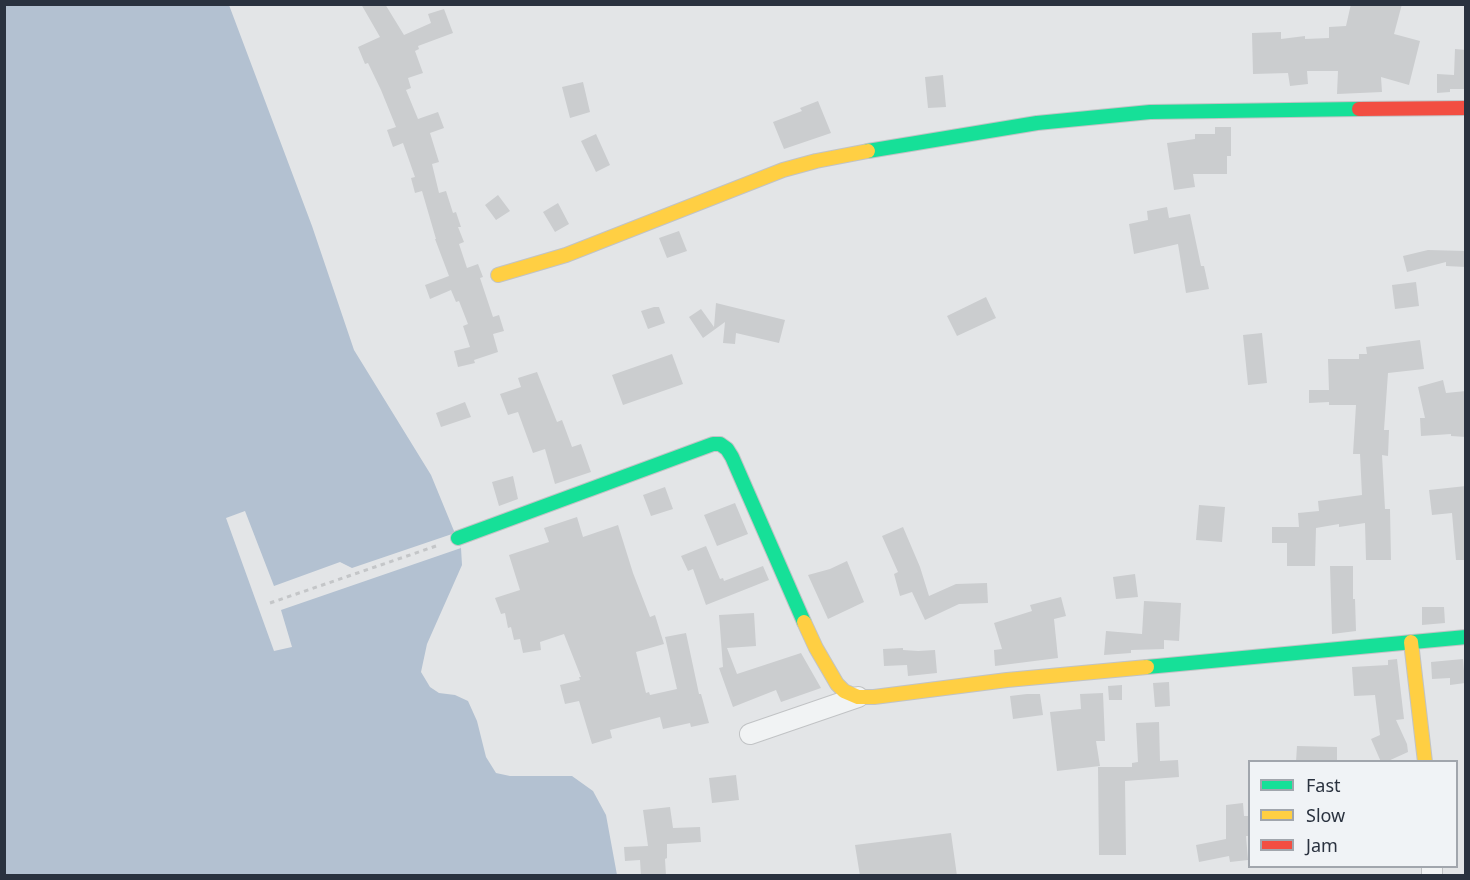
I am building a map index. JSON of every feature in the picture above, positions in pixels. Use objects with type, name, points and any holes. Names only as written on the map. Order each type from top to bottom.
[{"type":"street","points":[[498,275],[566,255],[783,170],[816,161],[932,140],[1037,123],[1149,112],[1466,108]]},
{"type":"street","points":[[458,538],[713,444],[720,444],[732,457],[816,648],[837,684],[844,692],[858,697]]},
{"type":"street","points":[[750,734],[858,697],[885,696],[1019,679],[1466,638]]},
{"type":"street","points":[[1411,642],[1425,760]]},
{"type":"path","points":[[270,603],[458,538]]},
{"type":"water","points":[[5,5],[229,5],[312,226],[354,350],[431,475],[461,548],[462,565],[427,644],[421,672],[430,687],[439,693],[455,695],[468,701],[477,721],[486,757],[496,773],[510,776],[572,776],[593,791],[606,815],[617,875],[5,876]]},
{"type":"pier","points":[[245,511],[274,586],[340,562],[352,568],[455,533],[461,548],[281,610],[292,647],[274,651],[226,518]]},
{"type":"building","points":[[361,4],[385,4],[404,35],[431,23],[428,14],[444,9],[453,33],[418,46],[419,49],[415,51],[423,73],[408,78],[411,88],[406,90],[418,119],[438,112],[444,128],[430,133],[439,162],[432,164],[439,193],[446,191],[453,213],[456,212],[461,227],[458,227],[464,242],[459,244],[467,268],[478,264],[483,277],[480,278],[493,317],[499,315],[504,331],[493,334],[498,352],[474,360],[475,363],[458,367],[454,351],[470,347],[463,326],[468,324],[459,301],[456,302],[451,290],[430,299],[425,285],[449,276],[435,239],[422,191],[415,193],[411,178],[415,177],[403,143],[393,147],[387,130],[396,127],[381,90],[368,63],[365,64],[358,47],[380,37]]},
{"type":"building","points":[[1351,4],[1402,4],[1394,34],[1420,41],[1409,85],[1381,77],[1382,92],[1337,94],[1338,71],[1307,71],[1308,84],[1290,86],[1288,73],[1253,74],[1252,33],[1281,32],[1281,39],[1305,36],[1305,39],[1329,38],[1329,27],[1346,26]]},
{"type":"building","points":[[1455,49],[1466,50],[1466,89],[1450,89],[1450,92],[1437,93],[1437,74],[1454,75]]},
{"type":"building","points":[[943,75],[946,107],[928,108],[925,77]]},
{"type":"building","points":[[583,82],[590,112],[570,118],[562,87]]},
{"type":"building","points":[[818,101],[831,133],[784,149],[773,122],[802,111],[800,108]]},
{"type":"building","points":[[1215,127],[1231,127],[1231,156],[1227,156],[1227,174],[1193,174],[1195,187],[1174,190],[1167,143],[1195,139],[1195,134],[1215,134]]},
{"type":"building","points":[[596,134],[610,165],[596,172],[581,141]]},
{"type":"building","points":[[498,195],[510,211],[496,220],[485,205]]},
{"type":"building","points":[[558,203],[569,224],[555,232],[543,212]]},
{"type":"building","points":[[1167,207],[1169,218],[1190,214],[1201,266],[1204,266],[1209,289],[1186,293],[1178,244],[1134,254],[1129,224],[1148,220],[1147,211]]},
{"type":"building","points":[[679,231],[687,251],[667,258],[659,238]]},
{"type":"building","points":[[1428,250],[1466,251],[1466,267],[1446,266],[1446,262],[1407,272],[1403,256]]},
{"type":"building","points":[[1416,282],[1419,306],[1395,309],[1392,285]]},
{"type":"building","points":[[986,297],[996,318],[957,336],[947,316]]},
{"type":"building","points":[[716,303],[785,320],[779,343],[736,333],[735,344],[723,343],[725,322],[703,338],[689,317],[701,309],[714,327]]},
{"type":"building","points":[[659,307],[665,323],[648,329],[641,311]]},
{"type":"building","points":[[1262,333],[1267,383],[1248,385],[1243,335]]},
{"type":"building","points":[[1420,340],[1424,369],[1388,373],[1384,430],[1389,430],[1388,456],[1382,455],[1385,509],[1390,509],[1391,560],[1366,560],[1365,523],[1339,527],[1339,524],[1316,528],[1315,566],[1287,566],[1287,543],[1272,543],[1272,527],[1299,527],[1298,513],[1319,511],[1318,501],[1362,495],[1360,454],[1353,454],[1356,405],[1329,405],[1329,402],[1309,403],[1309,390],[1329,390],[1328,359],[1359,359],[1359,354],[1367,354],[1366,347]]},
{"type":"building","points":[[672,354],[683,384],[623,405],[612,375]]},
{"type":"building","points":[[537,372],[557,422],[562,420],[572,447],[581,444],[591,472],[555,484],[545,449],[533,453],[518,412],[508,415],[500,394],[521,387],[518,378]]},
{"type":"building","points":[[1443,380],[1446,393],[1466,391],[1466,437],[1451,436],[1451,434],[1421,436],[1420,418],[1425,418],[1418,387]]},
{"type":"building","points":[[465,402],[471,417],[441,427],[436,413]]},
{"type":"building","points":[[513,476],[518,499],[499,506],[492,482]]},
{"type":"building","points":[[1466,486],[1466,560],[1456,560],[1452,513],[1432,515],[1429,490]]},
{"type":"building","points":[[665,487],[673,509],[651,516],[643,495]]},
{"type":"building","points":[[735,503],[748,534],[717,546],[704,515]]},
{"type":"building","points":[[1199,505],[1225,507],[1222,542],[1196,540]]},
{"type":"building","points":[[577,517],[583,537],[618,525],[650,617],[655,615],[664,644],[636,652],[646,693],[649,692],[650,695],[677,689],[665,637],[686,633],[699,694],[701,694],[709,723],[691,727],[690,723],[663,729],[660,717],[610,730],[612,738],[592,744],[579,701],[565,704],[560,685],[580,680],[579,677],[581,677],[564,634],[540,642],[541,650],[523,653],[520,639],[514,640],[511,627],[508,628],[505,613],[501,614],[495,598],[520,590],[509,555],[549,542],[544,528]]},
{"type":"building","points":[[903,527],[920,567],[929,596],[956,584],[987,583],[988,603],[959,604],[925,620],[912,592],[900,596],[894,574],[898,572],[882,536]]},
{"type":"building","points":[[706,546],[720,579],[723,578],[724,581],[763,566],[769,580],[706,605],[693,569],[688,571],[681,556]]},
{"type":"building","points":[[847,561],[864,602],[828,619],[808,575]]},
{"type":"building","points":[[1330,566],[1353,566],[1356,631],[1332,634]]},
{"type":"building","points":[[1135,574],[1138,597],[1116,599],[1113,577]]},
{"type":"building","points":[[1061,597],[1066,616],[1054,619],[1058,658],[995,666],[994,650],[1002,649],[994,623],[1032,611],[1030,605]]},
{"type":"building","points":[[1144,601],[1181,603],[1179,641],[1164,640],[1164,649],[1131,650],[1131,653],[1104,655],[1106,631],[1142,634]]},
{"type":"building","points":[[1422,607],[1444,607],[1445,623],[1422,625]]},
{"type":"building","points":[[754,613],[756,646],[727,648],[737,674],[801,653],[821,688],[781,702],[776,690],[733,707],[719,668],[723,667],[719,615]]},
{"type":"building","points":[[903,648],[903,650],[918,651],[935,650],[937,673],[908,676],[907,665],[884,666],[883,649]]},
{"type":"building","points":[[1397,659],[1404,719],[1396,720],[1407,744],[1408,752],[1390,760],[1380,760],[1371,739],[1380,735],[1375,695],[1354,696],[1352,667],[1388,665],[1388,660]]},
{"type":"building","points":[[1463,659],[1465,683],[1450,685],[1450,678],[1432,679],[1431,662]]},
{"type":"building","points":[[1169,682],[1170,706],[1155,707],[1153,683]]},
{"type":"building","points":[[1122,685],[1122,700],[1109,700],[1108,686]]},
{"type":"building","points":[[1103,693],[1105,741],[1096,741],[1100,766],[1057,771],[1050,712],[1081,709],[1080,694]]},
{"type":"building","points":[[1040,694],[1043,715],[1013,719],[1010,696]]},
{"type":"building","points":[[1159,722],[1160,761],[1178,760],[1179,777],[1125,781],[1126,855],[1099,855],[1098,767],[1132,767],[1132,763],[1138,762],[1136,723]]},
{"type":"building","points":[[1297,746],[1337,747],[1337,760],[1296,760]]},
{"type":"building","points":[[736,775],[739,800],[712,803],[709,778]]},
{"type":"building","points":[[1243,803],[1244,816],[1248,816],[1248,836],[1246,836],[1248,860],[1230,862],[1229,856],[1199,862],[1196,845],[1226,839],[1226,805]]},
{"type":"building","points":[[670,807],[673,828],[700,827],[701,842],[667,844],[666,876],[641,876],[640,860],[625,861],[624,847],[648,846],[643,810]]},
{"type":"building","points":[[951,833],[957,876],[860,876],[855,845]]},
{"type":"traffic: fast","points":[[868,151],[1037,123],[1150,112],[1359,109]]},
{"type":"traffic: fast","points":[[458,538],[713,444],[720,444],[732,457],[804,622]]},
{"type":"traffic: fast","points":[[1147,667],[1466,637]]},
{"type":"traffic: slow","points":[[498,275],[566,255],[783,170],[868,151]]},
{"type":"traffic: slow","points":[[804,622],[837,684],[844,691],[858,697],[1147,667]]},
{"type":"traffic: slow","points":[[1411,642],[1425,760]]},
{"type":"traffic: jam","points":[[1359,109],[1466,108]]}]
